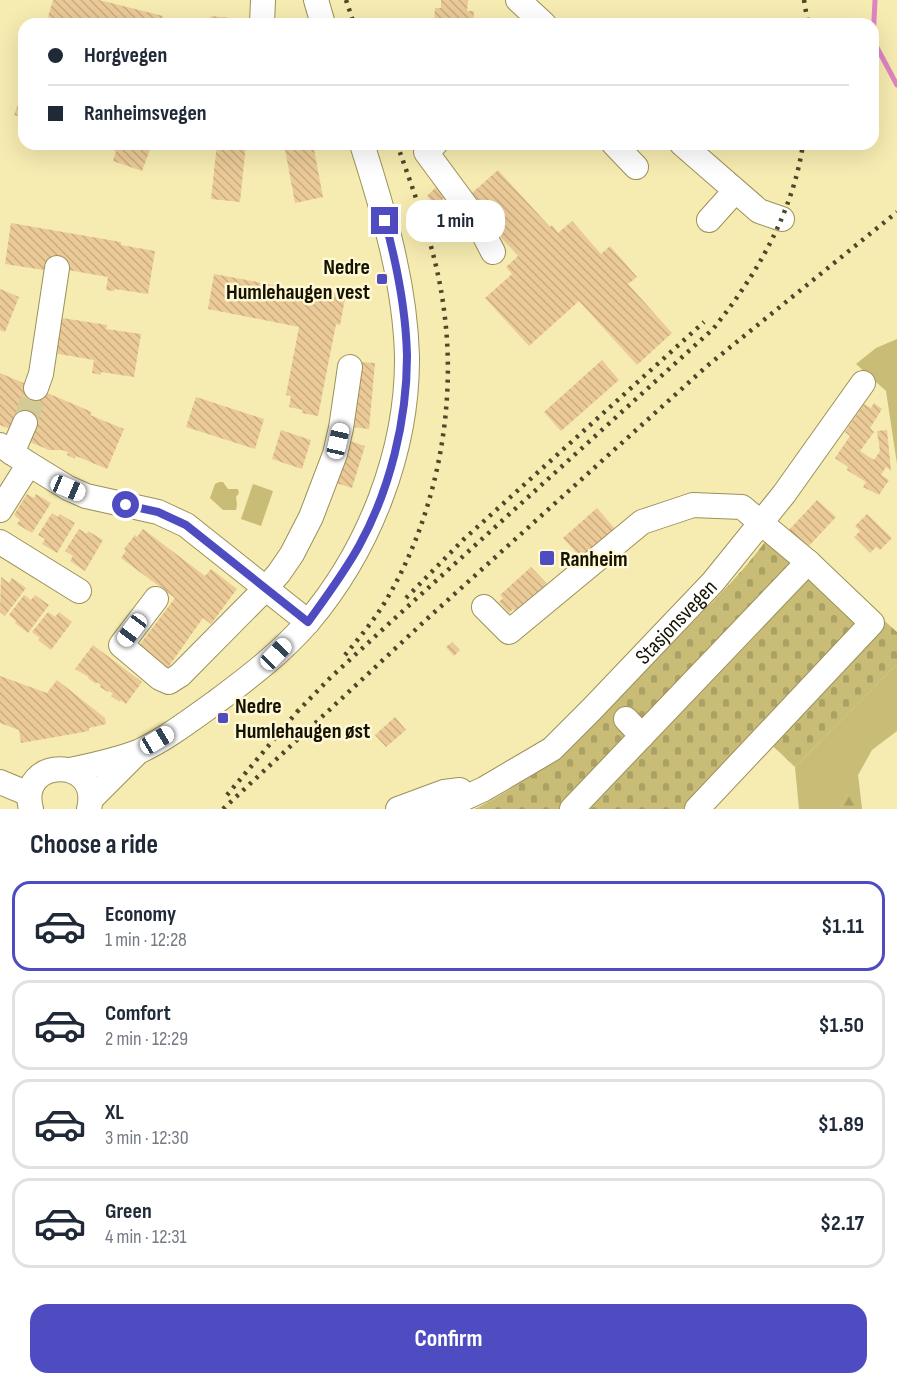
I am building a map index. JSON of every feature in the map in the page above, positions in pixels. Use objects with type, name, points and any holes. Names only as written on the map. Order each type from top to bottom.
[{"type":"street","points":[[262,18],[263,0]]},
{"type":"street","points":[[316,0],[321,18]]},
{"type":"street","points":[[518,0],[538,18]]},
{"type":"street","points":[[70,770],[140,751],[191,720],[236,688],[276,654],[308,622],[340,578],[360,544],[377,507],[391,466],[400,428],[407,357],[399,284],[391,242],[364,150]]},
{"type":"street","points":[[428,150],[426,152],[477,221],[493,252]]},
{"type":"street","points":[[620,150],[636,167]]},
{"type":"street","points":[[688,150],[759,211],[782,219]]},
{"type":"street","points":[[709,219],[735,191]]},
{"type":"street","points":[[36,388],[41,374],[57,268]]},
{"type":"street","points":[[156,599],[121,645],[160,678],[169,681],[180,675],[266,588],[292,554],[311,518],[335,454],[350,367]]},
{"type":"street","name":"Stasjonsvegen","points":[[441,809],[484,789],[552,749],[713,582],[761,523],[863,383]]},
{"type":"street","points":[[0,510],[14,454],[25,423]]},
{"type":"street","points":[[14,454],[68,488],[86,496],[144,508],[174,518],[218,549],[308,622]]},
{"type":"street","points":[[484,607],[509,632],[642,522],[693,506],[742,507],[808,562],[872,623],[697,809]]},
{"type":"street","points":[[0,542],[79,591]]},
{"type":"street","points":[[572,809],[634,727],[808,562]]},
{"type":"street","points":[[90,804],[140,751]]},
{"type":"street","points":[[0,782],[30,802],[33,784],[39,776],[48,770],[59,768],[70,770],[86,783],[90,804]]},
{"type":"street","points":[[398,809],[444,792],[484,789]]},
{"type":"green space","points":[[897,339],[897,464],[886,391],[856,364],[876,348]]},
{"type":"green space","points":[[223,482],[228,489],[238,489],[236,510],[223,510],[210,498],[215,484]]},
{"type":"green space","points":[[253,484],[273,491],[261,526],[241,519]]},
{"type":"green space","points":[[776,525],[897,632],[897,664],[795,767],[773,746],[712,809],[475,809],[503,794],[529,776],[625,691],[726,588],[754,557]]},
{"type":"green space","points":[[897,664],[897,731],[872,750],[839,809],[799,809],[795,767]]},
{"type":"green space","points":[[858,774],[862,809],[839,809]]},
{"type":"building","points":[[53,0],[99,0],[163,16],[162,18],[48,17]]},
{"type":"building","points":[[441,0],[468,0],[467,11],[474,11],[473,18],[434,18],[435,8],[441,8]]},
{"type":"building","points":[[18,105],[18,116],[14,115]]},
{"type":"building","points":[[113,150],[150,150],[142,171],[113,161],[116,151]]},
{"type":"building","points":[[216,150],[245,150],[240,202],[211,199]]},
{"type":"building","points":[[285,150],[314,150],[323,197],[295,203]]},
{"type":"building","points":[[498,170],[550,227],[552,225],[558,233],[572,221],[601,254],[610,246],[637,277],[628,284],[672,333],[637,365],[579,301],[529,346],[485,298],[512,274],[506,267],[518,256],[492,227],[498,222],[472,193]]},
{"type":"building","points":[[436,187],[445,197],[436,206],[427,196]]},
{"type":"building","points":[[11,223],[121,242],[121,245],[155,251],[148,294],[115,289],[114,291],[106,290],[108,277],[51,267],[50,271],[5,264]]},
{"type":"building","points":[[214,274],[305,291],[306,287],[346,294],[340,325],[336,324],[318,416],[302,413],[303,410],[289,407],[291,396],[286,395],[299,327],[208,309]]},
{"type":"building","points":[[0,289],[19,297],[5,332],[0,330]]},
{"type":"building","points":[[56,317],[107,325],[106,329],[141,334],[134,377],[101,372],[101,375],[92,373],[94,360],[53,353]]},
{"type":"building","points":[[602,360],[619,380],[561,431],[544,412]]},
{"type":"building","points":[[359,362],[375,363],[369,429],[352,427]]},
{"type":"building","points":[[0,373],[92,412],[90,415],[124,429],[107,469],[76,456],[75,459],[62,450],[49,450],[25,440],[15,431],[0,425]]},
{"type":"building","points":[[196,397],[264,419],[255,449],[186,427]]},
{"type":"building","points":[[874,403],[882,409],[870,428],[874,432],[860,451],[874,460],[880,451],[877,431],[887,430],[891,471],[886,467],[881,475],[889,480],[879,495],[863,487],[866,482],[847,470],[848,467],[835,458],[850,436],[845,432],[864,404],[871,408]]},
{"type":"building","points":[[281,430],[311,440],[302,469],[272,459]]},
{"type":"building","points":[[350,441],[365,446],[352,488],[336,483]]},
{"type":"building","points":[[27,494],[34,498],[36,494],[51,503],[32,533],[17,524],[20,520],[14,515]]},
{"type":"building","points":[[817,500],[836,517],[807,548],[788,531]]},
{"type":"building","points":[[597,508],[616,530],[583,560],[563,538]]},
{"type":"building","points":[[52,513],[58,517],[60,514],[75,523],[57,553],[42,544],[45,539],[38,535]]},
{"type":"building","points":[[867,514],[892,538],[880,550],[876,547],[870,553],[854,537],[860,531],[855,526]]},
{"type":"building","points":[[79,529],[87,534],[88,531],[103,540],[85,571],[70,561],[73,556],[65,551]]},
{"type":"building","points":[[143,529],[205,576],[211,569],[237,589],[211,624],[203,618],[164,673],[135,651],[175,598],[121,558],[126,551],[124,549]]},
{"type":"building","points":[[531,567],[548,585],[517,613],[513,609],[509,613],[499,602],[503,598],[500,595]]},
{"type":"building","points":[[1,577],[9,583],[12,578],[26,588],[5,616],[0,612]]},
{"type":"building","points":[[24,595],[31,600],[35,595],[49,605],[28,633],[9,615]]},
{"type":"building","points":[[48,612],[55,617],[59,612],[72,622],[51,650],[32,632]]},
{"type":"building","points":[[452,642],[460,650],[454,656],[446,647]]},
{"type":"building","points":[[93,645],[142,682],[126,704],[111,696],[113,694],[75,669]]},
{"type":"building","points":[[0,676],[47,693],[57,680],[105,718],[106,724],[89,728],[89,731],[21,743],[19,730],[0,723]]},
{"type":"building","points":[[395,717],[406,730],[386,747],[375,735]]},
{"type":"waterway","points":[[874,18],[875,0]]},
{"type":"waterway","points":[[879,51],[897,85]]},
{"type":"tunnel","points":[[25,423],[36,388]]},
{"type":"railway","points":[[346,0],[352,18]]},
{"type":"railway","points":[[804,0],[807,18]]},
{"type":"railway","points":[[345,655],[388,597],[405,564],[431,495],[445,421],[448,384],[447,346],[441,289],[425,226],[399,150]]},
{"type":"railway","points":[[297,712],[394,619],[713,329],[744,287],[770,243],[791,195],[802,150]]},
{"type":"railway","points":[[223,809],[428,618],[707,366],[897,212]]},
{"type":"railway","points":[[406,598],[463,540],[704,322]]},
{"type":"railway","points":[[227,795],[302,706]]},
{"type":"place","name":"Nedre Humlehaugen vest","points":[[382,279]]},
{"type":"place","name":"Ranheim","points":[[547,558]]},
{"type":"place","name":"Nedre Humlehaugen øst","points":[[223,718]]},
{"type":"route","points":[[126,505],[158,512],[186,525],[308,622],[340,578],[360,544],[377,507],[391,466],[400,428],[407,357],[405,324],[391,242],[385,221]]}]
